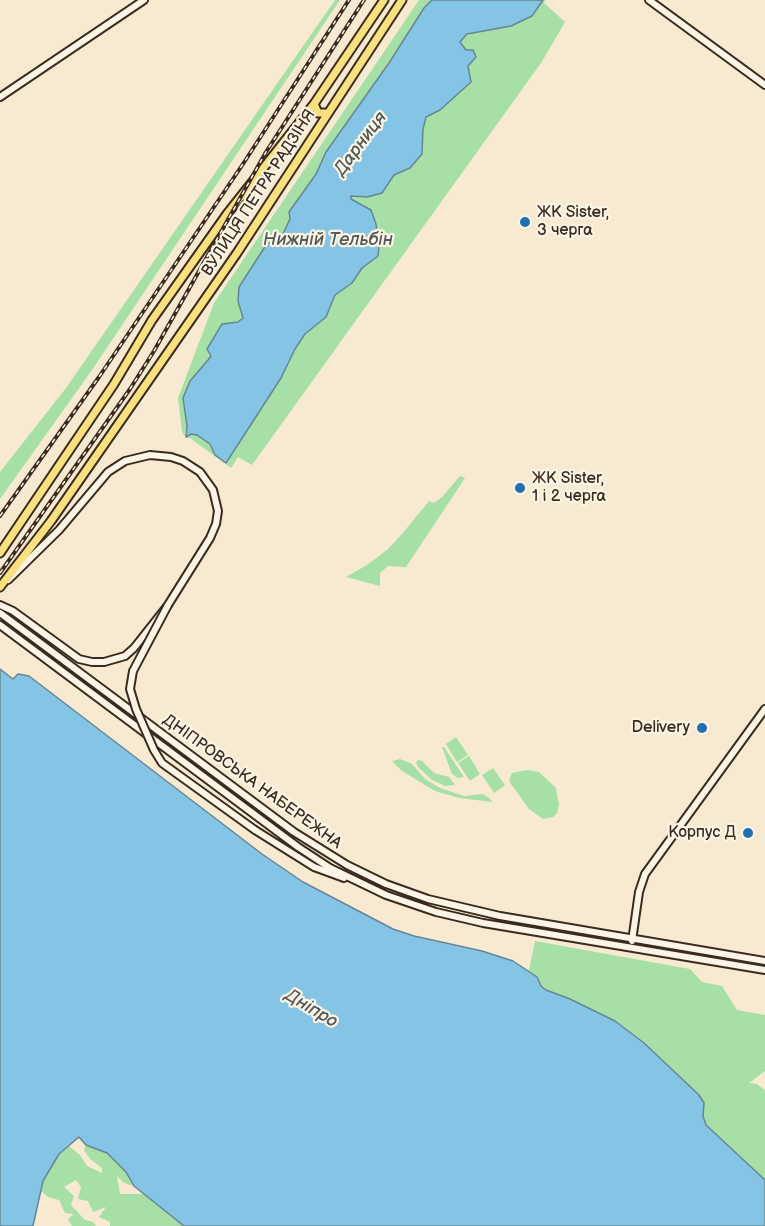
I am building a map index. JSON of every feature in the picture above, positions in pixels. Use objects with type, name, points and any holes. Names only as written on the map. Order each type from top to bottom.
[{"type":"main road","points":[[0,97],[144,0]]},
{"type":"main road","name":"ВУЛИЦЯ ПЕТРА РАДЗІНЯ","points":[[0,553],[114,384],[152,320],[220,224],[314,104],[384,0]]},
{"type":"main road","name":"ВУЛИЦЯ ПЕТРА РАДЗІНЯ","points":[[0,587],[51,521],[237,253],[402,0]]},
{"type":"main road","points":[[649,0],[765,85]]},
{"type":"main road","points":[[314,104],[318,114],[327,113]]},
{"type":"main road","points":[[0,587],[53,537],[108,472],[125,461],[137,457],[159,455],[183,461],[200,472],[213,490],[218,511],[216,524],[133,670],[130,689],[136,709],[162,763],[255,830],[314,867],[355,880]]},
{"type":"main road","points":[[0,605],[13,611],[80,658],[92,662],[116,660],[134,648],[168,605]]},
{"type":"main road","name":"ДНІПРОВСЬКА НАБЕРЕЖНА","points":[[0,613],[264,810],[347,866],[403,891],[447,904],[515,919],[765,961]]},
{"type":"main road","name":"ДНІПРОВСЬКА НАБЕРЕЖНА","points":[[0,625],[283,837],[322,863],[386,895],[459,918],[765,970]]},
{"type":"main road","points":[[631,949],[639,892],[645,874],[765,710]]},
{"type":"green space","points":[[335,0],[340,0],[92,370],[0,499],[0,472],[66,388]]},
{"type":"green space","points":[[419,0],[432,0],[427,5],[532,16],[545,0],[544,3],[565,22],[541,63],[252,465],[238,457],[231,468],[190,438],[186,438],[182,432],[178,398],[214,303]],"holes":[[[473,50],[468,65],[471,82],[440,110],[426,116],[422,154],[410,168],[394,175],[382,193],[367,197],[351,196],[351,199],[371,210],[376,224],[378,256],[362,268],[352,283],[335,295],[325,317],[305,334],[295,349],[281,378],[215,455],[210,444],[197,435],[185,434],[202,367],[211,356],[207,349],[221,324],[238,323],[243,318],[238,301],[239,287],[260,254],[311,229]]]},
{"type":"green space","points":[[460,476],[465,478],[406,567],[388,566],[380,573],[380,586],[346,577],[388,549],[429,501],[434,503],[442,497]]},
{"type":"green space","points":[[456,737],[468,755],[457,762],[446,744]]},
{"type":"green space","points":[[442,747],[464,777],[458,778],[452,774]]},
{"type":"green space","points":[[469,756],[480,774],[470,781],[458,763]]},
{"type":"green space","points":[[400,759],[412,764],[425,779],[440,788],[464,796],[482,794],[493,802],[459,798],[435,791],[402,771],[392,761]]},
{"type":"green space","points":[[418,760],[434,773],[449,777],[455,785],[445,786],[432,780],[418,767],[416,762]]},
{"type":"green space","points":[[493,768],[505,785],[494,793],[482,775]]},
{"type":"green space","points":[[527,770],[539,772],[556,788],[559,805],[553,817],[543,819],[529,809],[509,781],[512,773]]},
{"type":"green space","points":[[535,941],[690,969],[702,982],[722,986],[737,1010],[765,1015],[765,1071],[749,1083],[757,1084],[765,1090],[765,1223],[513,974],[529,970]]},
{"type":"green space","points":[[86,1145],[107,1153],[126,1172],[134,1186],[124,1183],[117,1176],[120,1194],[145,1194],[184,1226],[110,1226],[110,1222],[99,1217],[106,1207],[93,1212],[88,1201],[78,1199],[81,1187],[76,1180],[64,1187],[74,1196],[71,1205],[85,1220],[93,1222],[96,1226],[72,1226],[68,1219],[74,1214],[65,1213],[59,1200],[48,1197],[41,1191],[43,1181],[59,1154],[69,1146],[80,1155],[87,1166],[102,1173],[102,1168],[90,1159],[84,1150]]},
{"type":"water","name":"Нижній Тельбін","points":[[432,0],[543,0],[532,16],[511,26],[467,34],[460,42],[466,50],[473,50],[476,57],[468,66],[471,82],[440,110],[426,117],[422,154],[410,168],[394,175],[382,193],[367,197],[351,196],[351,199],[371,210],[376,224],[378,256],[362,268],[352,283],[335,295],[326,317],[305,334],[281,378],[226,463],[215,455],[210,444],[197,435],[191,434],[186,437],[187,426],[183,398],[190,381],[211,356],[207,349],[222,324],[238,322],[243,318],[238,301],[239,287],[266,245],[283,234],[290,219],[289,212],[316,174],[326,152],[389,63],[424,8]]},
{"type":"water","name":"Дніпро","points":[[0,669],[13,679],[18,674],[29,676],[262,854],[303,882],[393,929],[513,961],[537,977],[541,986],[546,990],[615,1021],[644,1043],[699,1095],[704,1103],[703,1116],[706,1125],[765,1180],[765,1226],[184,1226],[134,1186],[126,1172],[107,1153],[86,1145],[79,1137],[59,1154],[43,1181],[33,1226],[0,1226]]},
{"type":"railway","points":[[0,516],[99,377],[243,164],[349,0]]},
{"type":"railway","points":[[0,573],[130,389],[154,351],[266,152],[364,0]]},
{"type":"place","name":"ЖК Sister, 3 черга","points":[[525,222]]},
{"type":"place","name":"ЖК Sister, 1 і 2 черга","points":[[520,488]]},
{"type":"place","name":"Delivery","points":[[702,728]]},
{"type":"place","name":"Корпус Д","points":[[748,833]]},
{"type":"water label","name":"Дарниця","points":[[361,144]]}]
